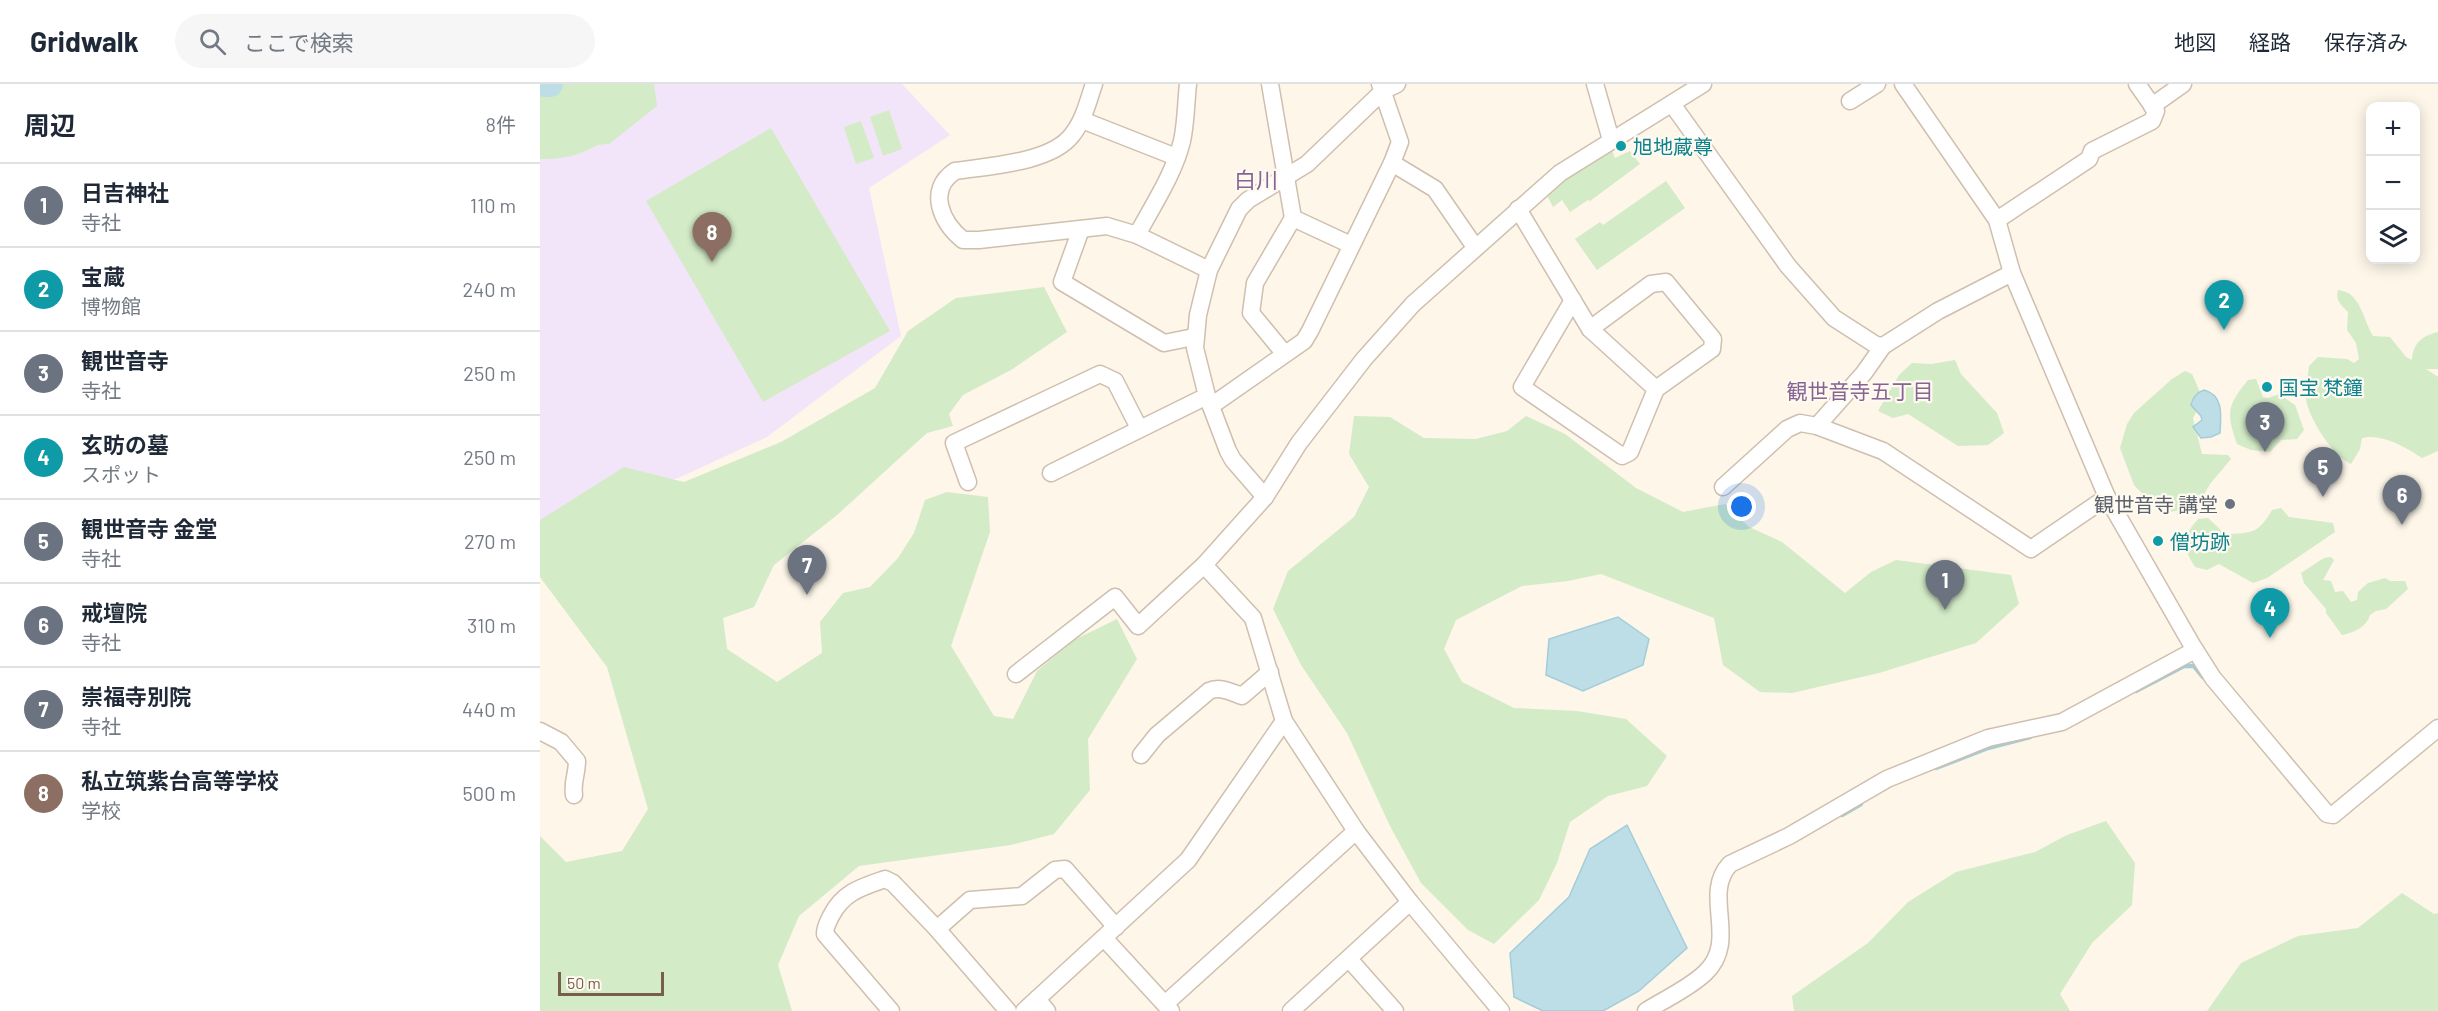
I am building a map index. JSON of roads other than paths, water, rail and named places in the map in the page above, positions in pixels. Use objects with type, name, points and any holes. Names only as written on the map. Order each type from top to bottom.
[{"type":"street","points":[[1094,84],[1082,120],[1066,142],[1032,158],[955,171],[947,177],[940,189],[940,204],[945,223],[963,240],[1107,226],[1137,235],[1209,270]]},
{"type":"street","points":[[1137,235],[1171,171],[1182,140],[1188,84]]},
{"type":"street","points":[[1270,84],[1293,218],[1255,283],[1251,313],[1284,353]]},
{"type":"street","points":[[1595,84],[1611,140]]},
{"type":"street","points":[[1016,674],[1115,597],[1138,626],[1204,565],[1265,497],[1299,444],[1364,359],[1413,304],[1560,173],[1703,84]]},
{"type":"street","points":[[1850,100],[1877,84]]},
{"type":"street","points":[[1903,84],[1997,220],[2012,273],[2107,496],[2213,678],[2327,814],[2333,815],[2438,728]]},
{"type":"street","points":[[1997,220],[2089,159],[2092,151],[2151,120],[2156,111],[2137,84]]},
{"type":"street","points":[[2152,106],[2183,84]]},
{"type":"street","points":[[1265,497],[1233,460],[1209,401],[1195,348],[1194,337],[1209,270],[1239,209],[1248,200],[1307,164],[1324,150],[1387,86]]},
{"type":"street","points":[[1051,473],[1139,428],[1209,401],[1304,341],[1392,163],[1400,142],[1387,86]]},
{"type":"street","points":[[1672,105],[1788,266],[1841,324],[1876,345],[1883,346]]},
{"type":"street","points":[[1082,120],[1176,157]]},
{"type":"street","points":[[1392,163],[1435,189],[1475,247]]},
{"type":"street","points":[[1518,209],[1590,329],[1656,389]]},
{"type":"street","points":[[1293,218],[1351,245]]},
{"type":"street","points":[[1081,229],[1062,282],[1164,344],[1194,337]]},
{"type":"street","points":[[1817,426],[1864,373],[1883,346],[1938,311],[2012,273]]},
{"type":"street","points":[[1574,300],[1522,387],[1622,456],[1630,452],[1656,389],[1712,349],[1713,339],[1666,282],[1651,284],[1590,329]]},
{"type":"street","points":[[968,482],[954,443],[1100,374],[1115,381],[1139,428]]},
{"type":"street","points":[[1723,487],[1787,429],[1800,423],[1817,426],[1883,451],[2031,549],[2107,496]]},
{"type":"street","points":[[1204,565],[1253,618],[1284,721],[1356,831],[1410,902],[1501,1011]]},
{"type":"street","points":[[1646,1011],[1706,973],[1716,957],[1722,943],[1719,885],[1724,871],[1730,864],[1789,836],[1887,779],[1988,738],[2062,722],[2195,650]]},
{"type":"street","points":[[1141,755],[1157,735],[1209,692],[1216,688],[1242,696],[1270,672]]},
{"type":"street","points":[[1024,1011],[1042,1005],[1110,932],[1188,860],[1284,721]]},
{"type":"street","points":[[540,731],[561,742],[577,761],[577,771],[572,782],[574,795]]},
{"type":"street","points":[[938,929],[970,900],[1022,896],[1055,870],[1065,869],[1168,1008],[1356,831]]},
{"type":"street","points":[[891,1011],[825,934],[825,928],[836,906],[854,890],[885,879],[893,883],[938,929],[1008,1011]]},
{"type":"street","points":[[1291,1011],[1410,902]]},
{"type":"street","points":[[1349,959],[1395,1011]]},
{"type":"water","points":[[2204,390],[2215,396],[2218,401],[2221,413],[2220,433],[2201,438],[2193,427],[2202,420],[2201,416],[2191,405],[2195,396]]},
{"type":"water","points":[[1618,617],[1649,639],[1643,665],[1583,691],[1546,675],[1549,639]]},
{"type":"water","points":[[1627,825],[1687,948],[1639,991],[1603,1011],[1543,1011],[1514,997],[1510,953],[1569,897],[1590,849]]},
{"type":"waterway","points":[[545,84],[550,84]]},
{"type":"waterway","points":[[2136,691],[2184,666],[2194,666],[2203,677]]},
{"type":"waterway","points":[[1936,768],[1988,748],[2030,737]]},
{"type":"waterway","points":[[1842,815],[1861,804]]},
{"type":"place","name":"旭地蔵尊","points":[[1621,146]]},
{"type":"place","name":"私立筑紫台高等学校","points":[[712,262]]},
{"type":"place","name":"宝蔵","points":[[2224,330]]},
{"type":"place","name":"国宝 梵鐘","points":[[2267,387]]},
{"type":"place","name":"観世音寺","points":[[2265,452]]},
{"type":"place","name":"観世音寺 金堂","points":[[2323,497]]},
{"type":"place","name":"観世音寺 講堂","points":[[2230,504]]},
{"type":"place","name":"戒壇院","points":[[2402,525]]},
{"type":"place","name":"僧坊跡","points":[[2158,541]]},
{"type":"place","name":"崇福寺別院","points":[[807,595]]},
{"type":"place","name":"日吉神社","points":[[1945,610]]},
{"type":"place","name":"玄昉の墓","points":[[2270,638]]},
{"type":"district","name":"白川","points":[[1256,179]]},
{"type":"district","name":"観世音寺五丁目","points":[[1860,390]]}]
